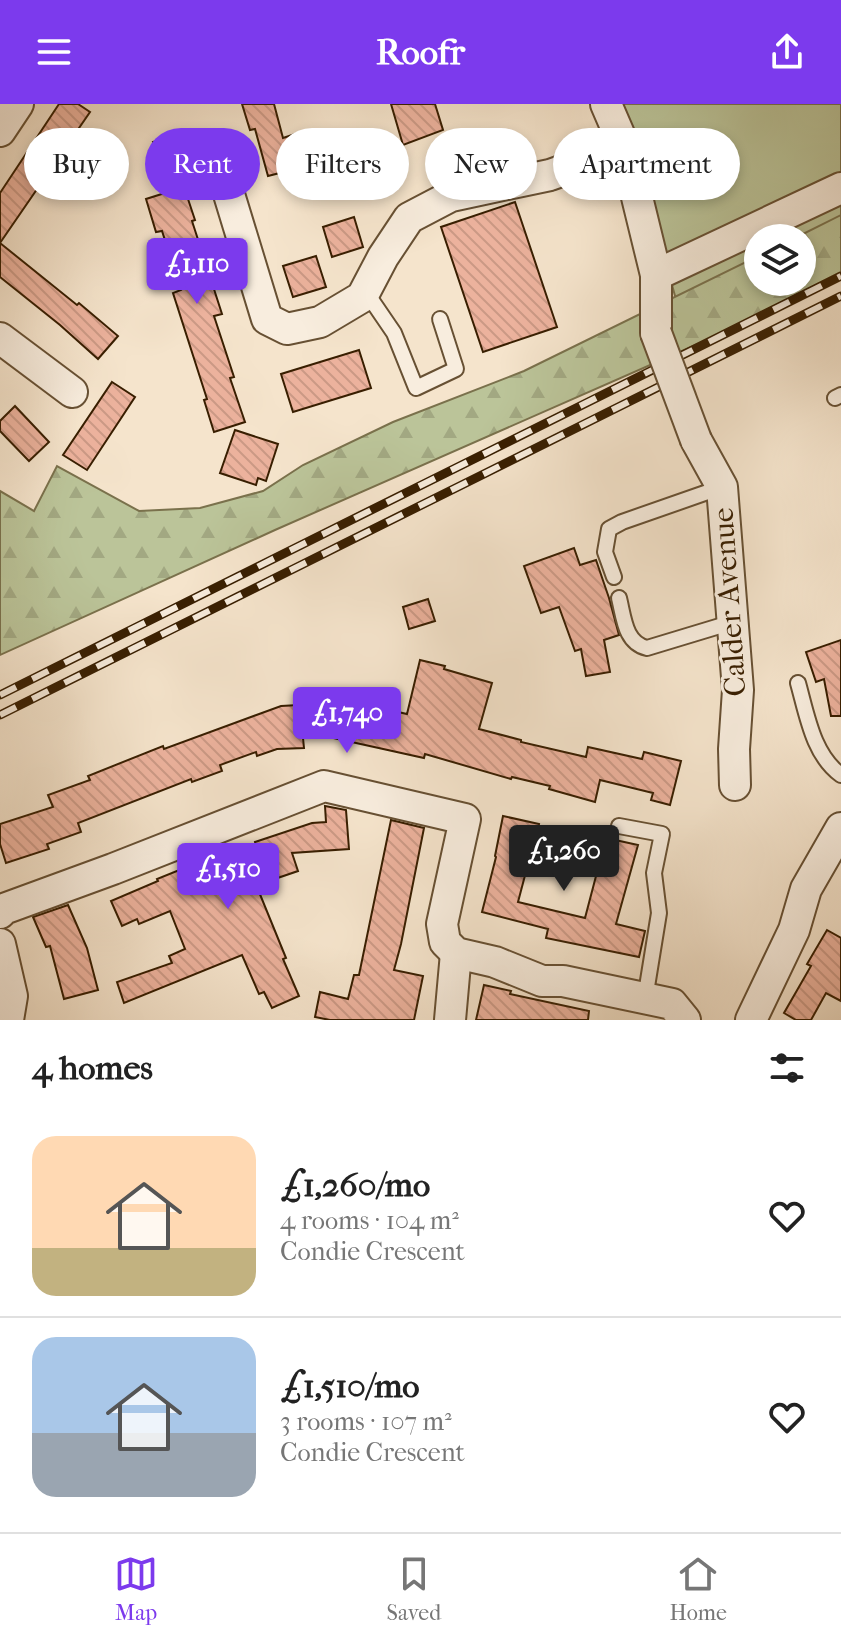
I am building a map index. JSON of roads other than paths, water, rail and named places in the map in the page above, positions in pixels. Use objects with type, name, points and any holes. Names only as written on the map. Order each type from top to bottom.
[{"type":"street","points":[[0,131],[18,104]]},
{"type":"street","name":"Calder Avenue","points":[[606,104],[616,128]]},
{"type":"street","points":[[231,200],[267,319],[287,329],[320,322],[362,297],[383,257],[409,218],[451,196],[553,174]]},
{"type":"street","points":[[656,275],[841,188]]},
{"type":"street","name":"Calder Avenue","points":[[638,200],[656,275],[656,333],[696,440],[722,487],[738,690],[735,785]]},
{"type":"street","points":[[0,338],[72,392]]},
{"type":"street","points":[[0,913],[1,910],[324,786],[465,819],[442,924],[445,942],[456,953],[495,962],[542,981],[563,981],[672,1004],[685,1020]]},
{"type":"street","points":[[751,1020],[794,930],[806,889],[841,828]]},
{"type":"street","points":[[0,944],[12,996],[8,1020]]},
{"type":"street","points":[[450,1020],[456,953]]},
{"type":"lane","points":[[365,291],[394,333],[416,388],[456,369],[440,319]]},
{"type":"lane","points":[[614,577],[605,552],[609,529],[722,487]]},
{"type":"lane","points":[[619,598],[630,639],[641,647],[647,648],[733,622]]},
{"type":"lane","points":[[798,683],[812,735],[829,767],[841,775]]},
{"type":"lane","points":[[619,826],[662,834],[654,873],[659,913],[645,999]]},
{"type":"railway","points":[[0,695],[841,276]]},
{"type":"railway","points":[[0,715],[841,296]]}]
